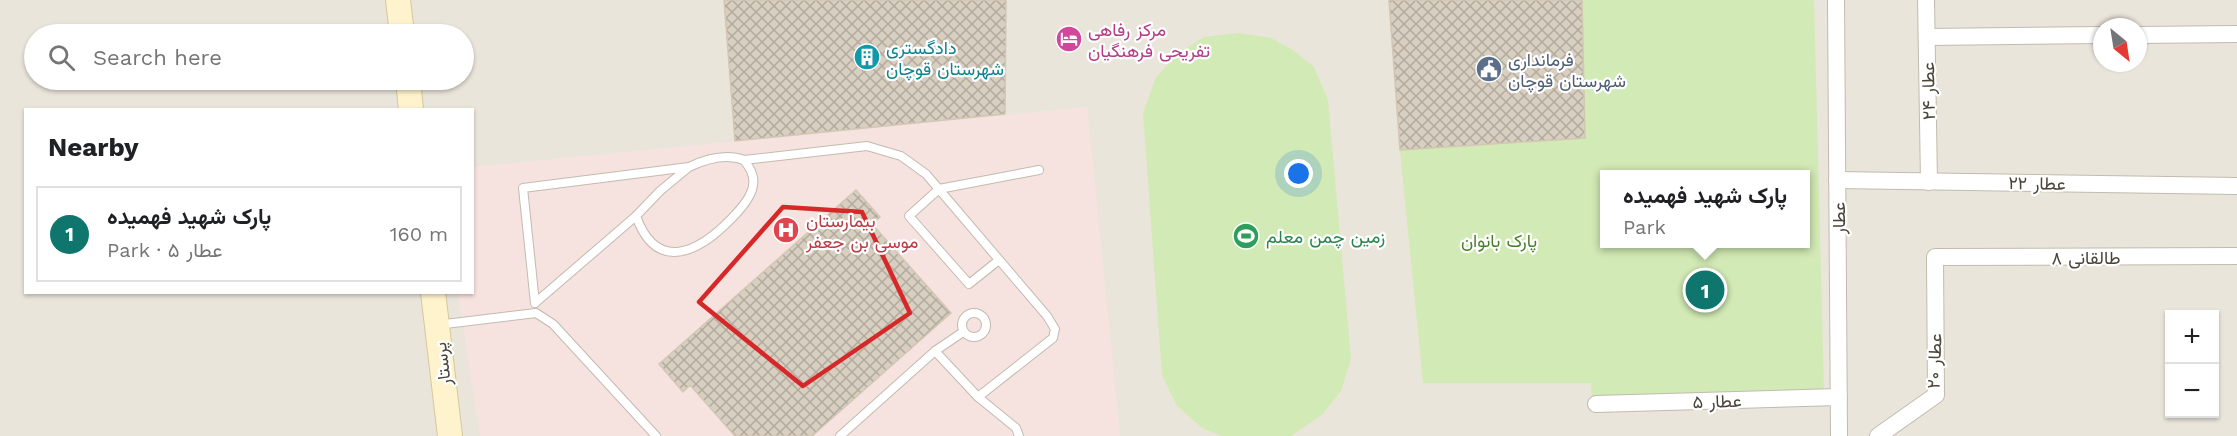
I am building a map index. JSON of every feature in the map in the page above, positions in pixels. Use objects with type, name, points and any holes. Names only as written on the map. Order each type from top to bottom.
[{"type":"street","points":[[398,0],[401,24]]},
{"type":"street","name":"عطار","points":[[1836,0],[1839,436]]},
{"type":"street","name":"عطار ۲۴","points":[[1926,0],[1929,182]]},
{"type":"street","points":[[2147,35],[2237,34]]},
{"type":"street","points":[[1927,37],[2093,35]]},
{"type":"street","points":[[409,90],[411,108]]},
{"type":"street","name":"عطار ۲۲","points":[[1837,180],[2237,186]]},
{"type":"street","name":"طالقانی ۸","points":[[1935,257],[2237,256]]},
{"type":"street","name":"عطار ۲۰","points":[[1878,436],[1936,395],[1935,257]]},
{"type":"street","name":"پرستار","points":[[433,294],[450,436]]},
{"type":"street","name":"عطار ۵","points":[[1596,404],[1839,397]]},
{"type":"lane","points":[[689,167],[523,188],[535,303],[636,216],[660,190],[689,167],[704,160],[720,157],[736,157],[744,160],[867,146],[901,156],[926,174],[1047,316],[1054,329],[1053,338],[978,397]]},
{"type":"lane","points":[[636,216],[639,226],[661,249],[679,254],[707,242],[734,216],[749,197],[753,186],[753,176],[744,160]]},
{"type":"lane","points":[[999,260],[969,284],[909,216],[939,189],[1039,170]]},
{"type":"lane","points":[[437,325],[536,313],[553,324],[656,436]]},
{"type":"lane","points":[[840,436],[934,351],[963,332]]},
{"type":"lane","points":[[934,351],[978,397],[1016,429],[1019,436]]},
{"type":"highlighted area","points":[[783,207],[862,212],[910,313],[803,386],[699,302]]},
{"type":"shaded area","points":[[0,0],[2237,0],[2237,436],[0,436]]},
{"type":"shaded area","name":"بیمارستان موسی بن جعفر","points":[[1087,107],[1120,436],[480,436],[458,294],[474,294],[474,167]]},
{"type":"green space","name":"پارک بانوان","points":[[1582,0],[1814,0],[1824,391],[1592,397],[1591,383],[1423,383],[1400,150],[1585,138]]},
{"type":"green space","name":"زمین چمن معلم","points":[[1239,33],[1271,38],[1293,50],[1314,67],[1328,100],[1351,359],[1341,391],[1323,414],[1291,436],[1222,436],[1202,428],[1177,406],[1162,375],[1143,113],[1156,77],[1180,52],[1204,37]]},
{"type":"building","name":"دادگستری شهرستان قوچان","points":[[724,0],[1006,0],[1005,114],[735,141]]},
{"type":"building","name":"فرمانداری شهرستان قوچان","points":[[1389,0],[1582,0],[1585,138],[1400,150]]},
{"type":"building","points":[[856,190],[880,217],[872,224],[951,313],[812,436],[735,436],[690,385],[683,392],[659,364]]},
{"type":"place","name":"مرکز رفاهی تفریحی فرهنگیان","points":[[1069,39]]},
{"type":"place","name":"دادگستری شهرستان قوچان","points":[[867,57]]},
{"type":"place","name":"فرمانداری شهرستان قوچان","points":[[1489,69]]},
{"type":"place","name":"بیمارستان موسی بن جعفر","points":[[786,230]]},
{"type":"place","name":"زمین چمن معلم","points":[[1246,236]]},
{"type":"place","name":"پارک شهید فهمیده","points":[[1705,290]]}]
